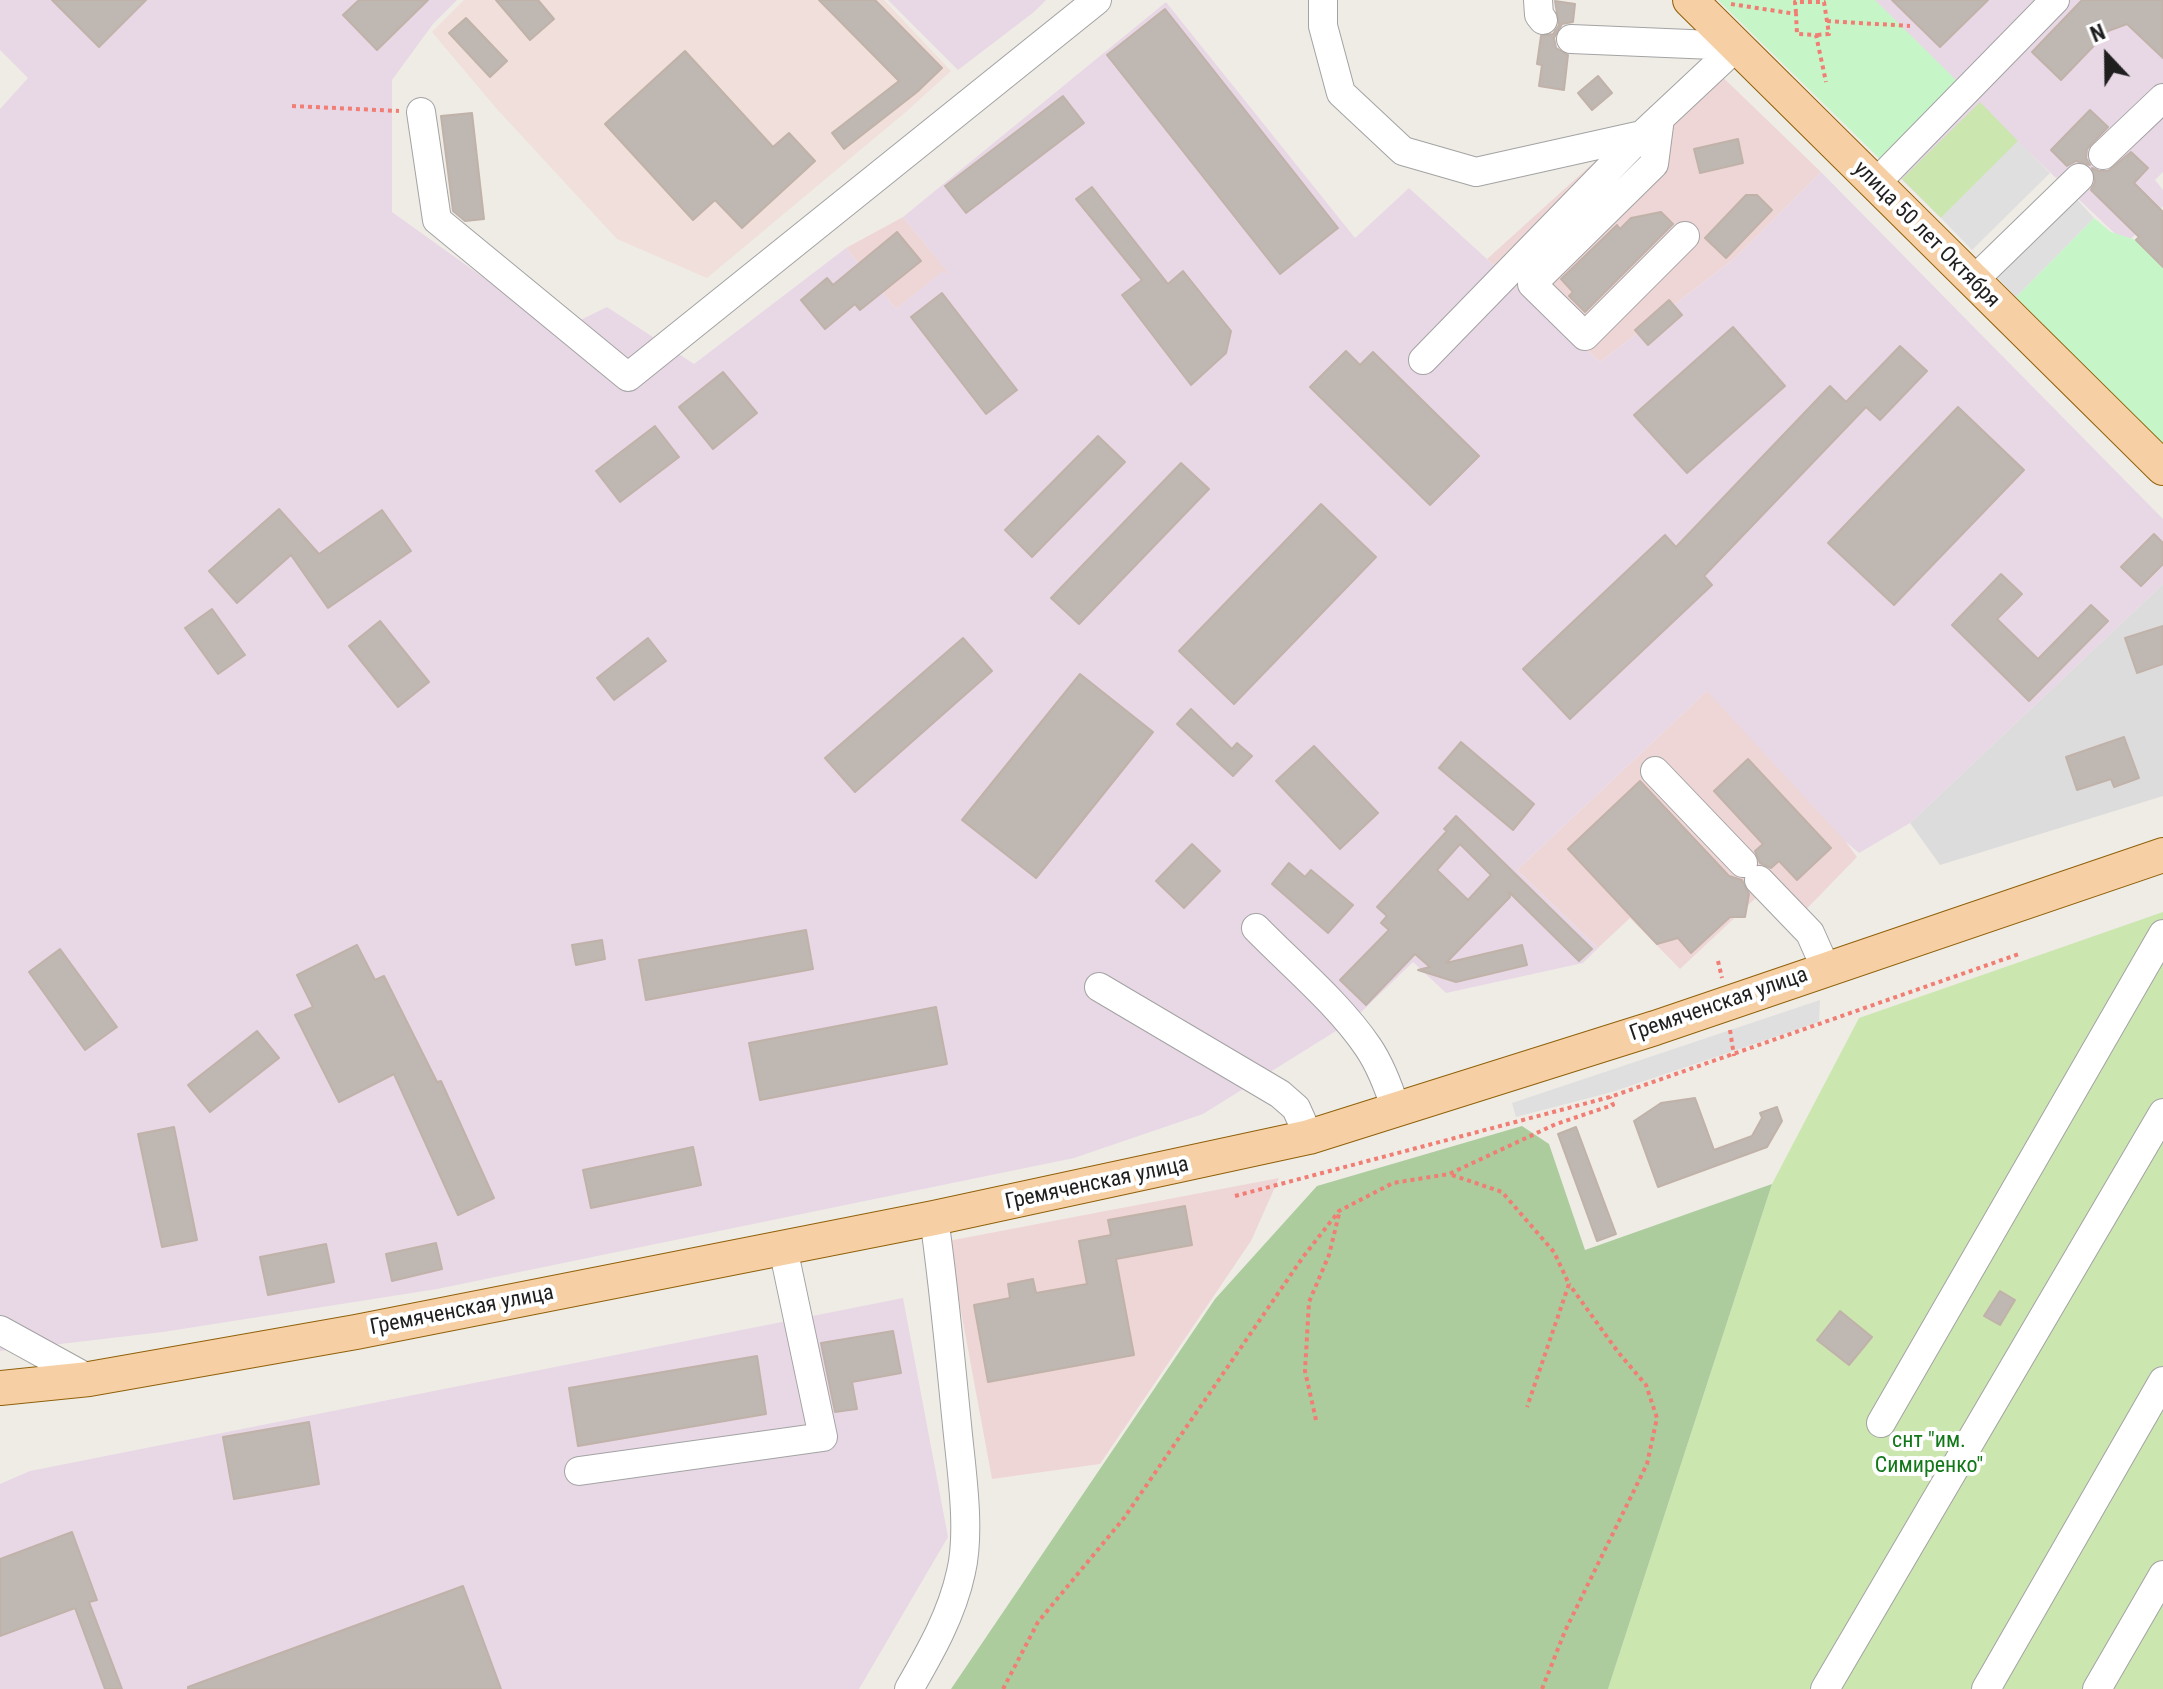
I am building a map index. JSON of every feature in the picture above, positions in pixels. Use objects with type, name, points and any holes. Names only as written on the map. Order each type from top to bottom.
[{"type":"main road","name":"улица 50 лет Октября","points":[[1706,1],[1737,46],[2163,468]]},
{"type":"main road","name":"Гремяченская улица","points":[[0,1388],[89,1379],[356,1332],[934,1218],[1309,1137],[1655,1028],[2163,855]]},
{"type":"lane","points":[[421,112],[437,220],[628,377],[1097,0]]},
{"type":"lane","points":[[1323,0],[1323,26],[1341,93],[1403,151],[1476,172],[1651,127]]},
{"type":"lane","points":[[1875,184],[2055,0]]},
{"type":"lane","points":[[1571,39],[1737,46]]},
{"type":"lane","points":[[1423,360],[1651,127],[1737,46]]},
{"type":"lane","points":[[2103,155],[2163,98]]},
{"type":"lane","points":[[1651,127],[1654,164],[1532,284],[1585,336],[1685,236]]},
{"type":"lane","points":[[1973,281],[2079,178]]},
{"type":"lane","points":[[1655,771],[1810,933],[1826,969]]},
{"type":"lane","points":[[1256,928],[1368,1047],[1386,1079],[1396,1110]]},
{"type":"lane","points":[[1881,1423],[2163,934]]},
{"type":"lane","points":[[1099,987],[1280,1094],[1296,1108],[1309,1137]]},
{"type":"lane","points":[[1825,1689],[2163,1113]]},
{"type":"lane","points":[[909,1689],[941,1631],[962,1568],[964,1516],[959,1447],[934,1218]]},
{"type":"lane","points":[[579,1471],[823,1437],[783,1248]]},
{"type":"lane","points":[[0,1330],[89,1379]]},
{"type":"lane","points":[[1986,1689],[2163,1381]]},
{"type":"lane","points":[[2097,1689],[2163,1575]]},
{"type":"path","points":[[1706,1],[1796,14]]},
{"type":"path","points":[[1809,1],[1824,2],[1829,34],[1797,34],[1795,2],[1809,1]]},
{"type":"path","points":[[1827,21],[1910,26]]},
{"type":"path","points":[[1816,35],[1826,82]]},
{"type":"path","points":[[292,106],[421,112]]},
{"type":"path","points":[[1235,1196],[1610,1097],[2019,954]]},
{"type":"path","points":[[1003,1689],[1038,1622],[1124,1518],[1303,1257],[1339,1211],[1393,1183],[1449,1174],[1556,1124],[1613,1105],[1610,1097]]},
{"type":"path","points":[[1449,1174],[1502,1192],[1554,1252],[1569,1284],[1646,1385],[1657,1418],[1647,1464],[1565,1631],[1542,1689]]},
{"type":"path","points":[[1316,1420],[1305,1371],[1309,1302],[1329,1255],[1339,1211]]},
{"type":"path","points":[[1527,1407],[1569,1284]]},
{"type":"shaded area","points":[[0,0],[457,0],[433,24],[392,80],[392,212],[558,331],[607,307],[694,364],[846,248],[896,309],[943,271],[950,275],[903,217],[1166,2],[1355,238],[1409,188],[1600,362],[1735,258],[1821,172],[2163,519],[2163,584],[1910,823],[1859,853],[1707,691],[1517,870],[1598,948],[1583,963],[1446,993],[1413,962],[1352,1021],[1203,1114],[1074,1158],[437,1289],[163,1332],[0,1351],[0,109],[28,78],[0,50]]},
{"type":"shaded area","points":[[464,0],[884,0],[951,71],[707,278],[617,239],[496,108],[432,32]]},
{"type":"shaded area","points":[[888,0],[1046,0],[958,70]]},
{"type":"shaded area","points":[[1718,0],[2163,0],[2163,172],[2155,180],[2163,190],[2163,206],[2126,244],[2018,142],[1941,218]]},
{"type":"shaded area","points":[[1706,61],[1821,172],[1735,258],[1600,362],[1487,259]]},
{"type":"shaded area","points":[[2018,141],[2050,173],[1972,250],[1941,218]]},
{"type":"shaded area","points":[[2073,195],[2094,218],[2016,297],[1994,274]]},
{"type":"shaded area","points":[[903,217],[953,278],[943,272],[896,309],[846,248]]},
{"type":"shaded area","points":[[2163,584],[2163,796],[1940,865],[1910,823]]},
{"type":"shaded area","points":[[1708,690],[1846,834],[1846,842],[1857,857],[1792,924],[1760,894],[1680,969],[1630,918],[1598,948],[1517,870]]},
{"type":"shaded area","points":[[1820,1000],[1819,1022],[1612,1092],[1516,1117],[1512,1103]]},
{"type":"shaded area","points":[[1279,1178],[1251,1241],[1100,1464],[992,1479],[948,1241]]},
{"type":"shaded area","points":[[903,1298],[948,1537],[859,1689],[0,1689],[0,1484],[30,1471]]},
{"type":"green space","points":[[1718,0],[1875,0],[1959,83],[1880,159]]},
{"type":"green space","points":[[1980,102],[2018,141],[1941,218],[1902,179]]},
{"type":"green space","points":[[2094,218],[2111,232],[2136,240],[2163,267],[2163,445],[2016,297]]},
{"type":"green space","name":"снт \"им. Симиренко\"","points":[[2163,912],[2163,1689],[1608,1689],[1772,1184],[1859,1018]]},
{"type":"green space","points":[[1522,1126],[1549,1144],[1585,1250],[1772,1184],[1608,1689],[951,1689],[1215,1299],[1317,1186]]},
{"type":"building","points":[[52,0],[146,0],[99,47]]},
{"type":"building","points":[[359,0],[428,0],[377,50],[343,15]]},
{"type":"building","points":[[496,0],[538,0],[554,19],[530,40]]},
{"type":"building","points":[[819,0],[875,0],[942,68],[917,92],[844,149],[832,133],[899,81]]},
{"type":"building","points":[[1892,0],[1988,0],[1940,47]]},
{"type":"building","points":[[2082,0],[2163,0],[2163,58],[2127,24],[2108,31],[2061,80],[2032,52]]},
{"type":"building","points":[[1555,1],[1575,4],[1573,22],[1562,24],[1554,38],[1556,48],[1568,55],[1564,90],[1539,86],[1542,65],[1537,64],[1541,36],[1553,34],[1559,25]]},
{"type":"building","points":[[1165,9],[1338,228],[1280,274],[1107,55]]},
{"type":"building","points":[[466,18],[507,61],[490,77],[449,33]]},
{"type":"building","points":[[685,51],[773,147],[789,133],[815,161],[742,228],[715,200],[693,220],[605,124]]},
{"type":"building","points":[[1598,76],[1612,93],[1592,110],[1578,93]]},
{"type":"building","points":[[1063,96],[1084,123],[966,213],[945,186]]},
{"type":"building","points":[[2090,110],[2108,127],[2087,149],[2086,158],[2090,165],[2076,161],[2067,166],[2051,150]]},
{"type":"building","points":[[472,113],[484,219],[465,221],[453,211],[441,116]]},
{"type":"building","points":[[1738,139],[1743,163],[1700,173],[1694,149]]},
{"type":"building","points":[[2131,152],[2148,168],[2134,183],[2163,212],[2163,267],[2136,240],[2139,237],[2091,190],[2095,182],[2092,168],[2108,171]]},
{"type":"building","points":[[1092,187],[1168,284],[1183,271],[1231,331],[1226,353],[1191,385],[1122,295],[1142,280],[1076,199]]},
{"type":"building","points":[[1746,195],[1757,195],[1772,210],[1726,258],[1705,238]]},
{"type":"building","points":[[1661,212],[1673,224],[1585,312],[1569,296],[1573,292],[1561,279],[1617,225],[1620,229],[1631,218]]},
{"type":"building","points":[[897,232],[921,261],[860,310],[855,304],[825,329],[801,300],[827,278],[833,285]]},
{"type":"building","points":[[942,293],[1017,390],[986,414],[911,317]]},
{"type":"building","points":[[1669,300],[1682,315],[1648,345],[1635,330]]},
{"type":"building","points":[[1733,327],[1785,386],[1687,473],[1634,415]]},
{"type":"building","points":[[1900,346],[1927,371],[1880,420],[1866,407],[1704,576],[1712,585],[1570,719],[1523,669],[1665,535],[1676,547],[1830,386],[1846,402]]},
{"type":"building","points":[[1346,351],[1360,365],[1373,352],[1479,456],[1430,505],[1310,387]]},
{"type":"building","points":[[723,372],[757,413],[713,449],[679,407]]},
{"type":"building","points":[[1958,407],[2024,470],[1894,605],[1828,543]]},
{"type":"building","points":[[655,426],[679,457],[620,502],[596,471]]},
{"type":"building","points":[[1098,436],[1125,462],[1032,557],[1005,530]]},
{"type":"building","points":[[1181,463],[1209,489],[1079,624],[1051,598]]},
{"type":"building","points":[[1321,504],[1376,557],[1234,704],[1179,651]]},
{"type":"building","points":[[279,509],[319,554],[382,510],[411,551],[328,608],[291,555],[237,603],[209,571]]},
{"type":"building","points":[[2154,534],[2163,543],[2163,564],[2141,586],[2121,567]]},
{"type":"building","points":[[2001,574],[2022,594],[1997,619],[2038,659],[2091,605],[2108,621],[2029,701],[1952,625]]},
{"type":"building","points":[[212,609],[245,655],[218,674],[185,628]]},
{"type":"building","points":[[380,621],[429,682],[398,707],[349,646]]},
{"type":"building","points":[[2163,626],[2163,664],[2137,673],[2125,638]]},
{"type":"building","points":[[648,638],[666,661],[614,700],[597,678]]},
{"type":"building","points":[[963,638],[992,671],[855,792],[825,758]]},
{"type":"building","points":[[1080,674],[1153,732],[1036,878],[962,820]]},
{"type":"building","points":[[1191,709],[1232,749],[1237,743],[1252,756],[1233,776],[1177,724]]},
{"type":"building","points":[[2124,737],[2139,778],[2114,787],[2111,779],[2077,790],[2066,757]]},
{"type":"building","points":[[1461,742],[1534,804],[1513,830],[1439,768]]},
{"type":"building","points":[[1314,746],[1378,813],[1340,849],[1276,781]]},
{"type":"building","points":[[1748,759],[1831,848],[1797,880],[1779,861],[1771,868],[1760,863],[1755,851],[1763,844],[1714,791]]},
{"type":"building","points":[[1640,781],[1729,876],[1742,880],[1749,894],[1745,917],[1730,917],[1691,953],[1678,938],[1657,944],[1568,849]]},
{"type":"building","points":[[1456,816],[1592,949],[1579,961],[1509,892],[1510,897],[1446,963],[1522,945],[1527,965],[1456,982],[1418,970],[1430,967],[1415,954],[1366,1005],[1340,980],[1389,930],[1381,923],[1387,916],[1377,907],[1447,831],[1444,829]],"holes":[[[1460,844],[1491,875],[1468,900],[1437,870]]]},
{"type":"building","points":[[1192,844],[1220,871],[1184,908],[1156,881]]},
{"type":"building","points":[[1289,863],[1305,877],[1311,870],[1353,905],[1328,933],[1272,884]]},
{"type":"building","points":[[806,930],[813,969],[646,1000],[639,960]]},
{"type":"building","points":[[602,940],[605,959],[576,965],[572,945]]},
{"type":"building","points":[[357,945],[375,980],[384,976],[437,1082],[441,1081],[494,1198],[458,1215],[394,1074],[339,1102],[295,1015],[313,1007],[297,975]]},
{"type":"building","points":[[60,949],[117,1027],[85,1050],[29,972]]},
{"type":"building","points":[[936,1007],[947,1064],[760,1100],[749,1043]]},
{"type":"building","points":[[257,1031],[279,1058],[210,1112],[188,1085]]},
{"type":"building","points":[[1695,1098],[1714,1150],[1752,1136],[1762,1118],[1760,1113],[1777,1107],[1782,1121],[1767,1147],[1658,1187],[1634,1121],[1661,1103]]},
{"type":"building","points":[[174,1127],[197,1240],[162,1247],[138,1134]]},
{"type":"building","points":[[1576,1127],[1616,1234],[1597,1241],[1558,1134]]},
{"type":"building","points":[[693,1147],[701,1185],[591,1208],[583,1170]]},
{"type":"building","points":[[1185,1206],[1192,1245],[1116,1259],[1134,1355],[988,1382],[974,1305],[1010,1298],[1008,1284],[1033,1279],[1036,1293],[1087,1284],[1079,1241],[1111,1235],[1108,1220]]},
{"type":"building","points":[[436,1243],[442,1269],[392,1281],[386,1254]]},
{"type":"building","points":[[326,1244],[334,1282],[268,1295],[260,1257]]},
{"type":"building","points":[[2000,1291],[2015,1300],[2000,1325],[1984,1316]]},
{"type":"building","points":[[1840,1311],[1872,1337],[1849,1365],[1817,1340]]},
{"type":"building","points":[[893,1331],[901,1373],[852,1382],[857,1409],[835,1412],[821,1343]]},
{"type":"building","points":[[757,1356],[766,1414],[578,1446],[569,1388]]},
{"type":"building","points":[[309,1422],[319,1484],[234,1499],[223,1437]]},
{"type":"building","points":[[72,1532],[97,1600],[89,1602],[122,1689],[105,1689],[75,1608],[0,1636],[0,1559]]},
{"type":"building","points":[[463,1586],[501,1689],[188,1689],[188,1687]]}]
